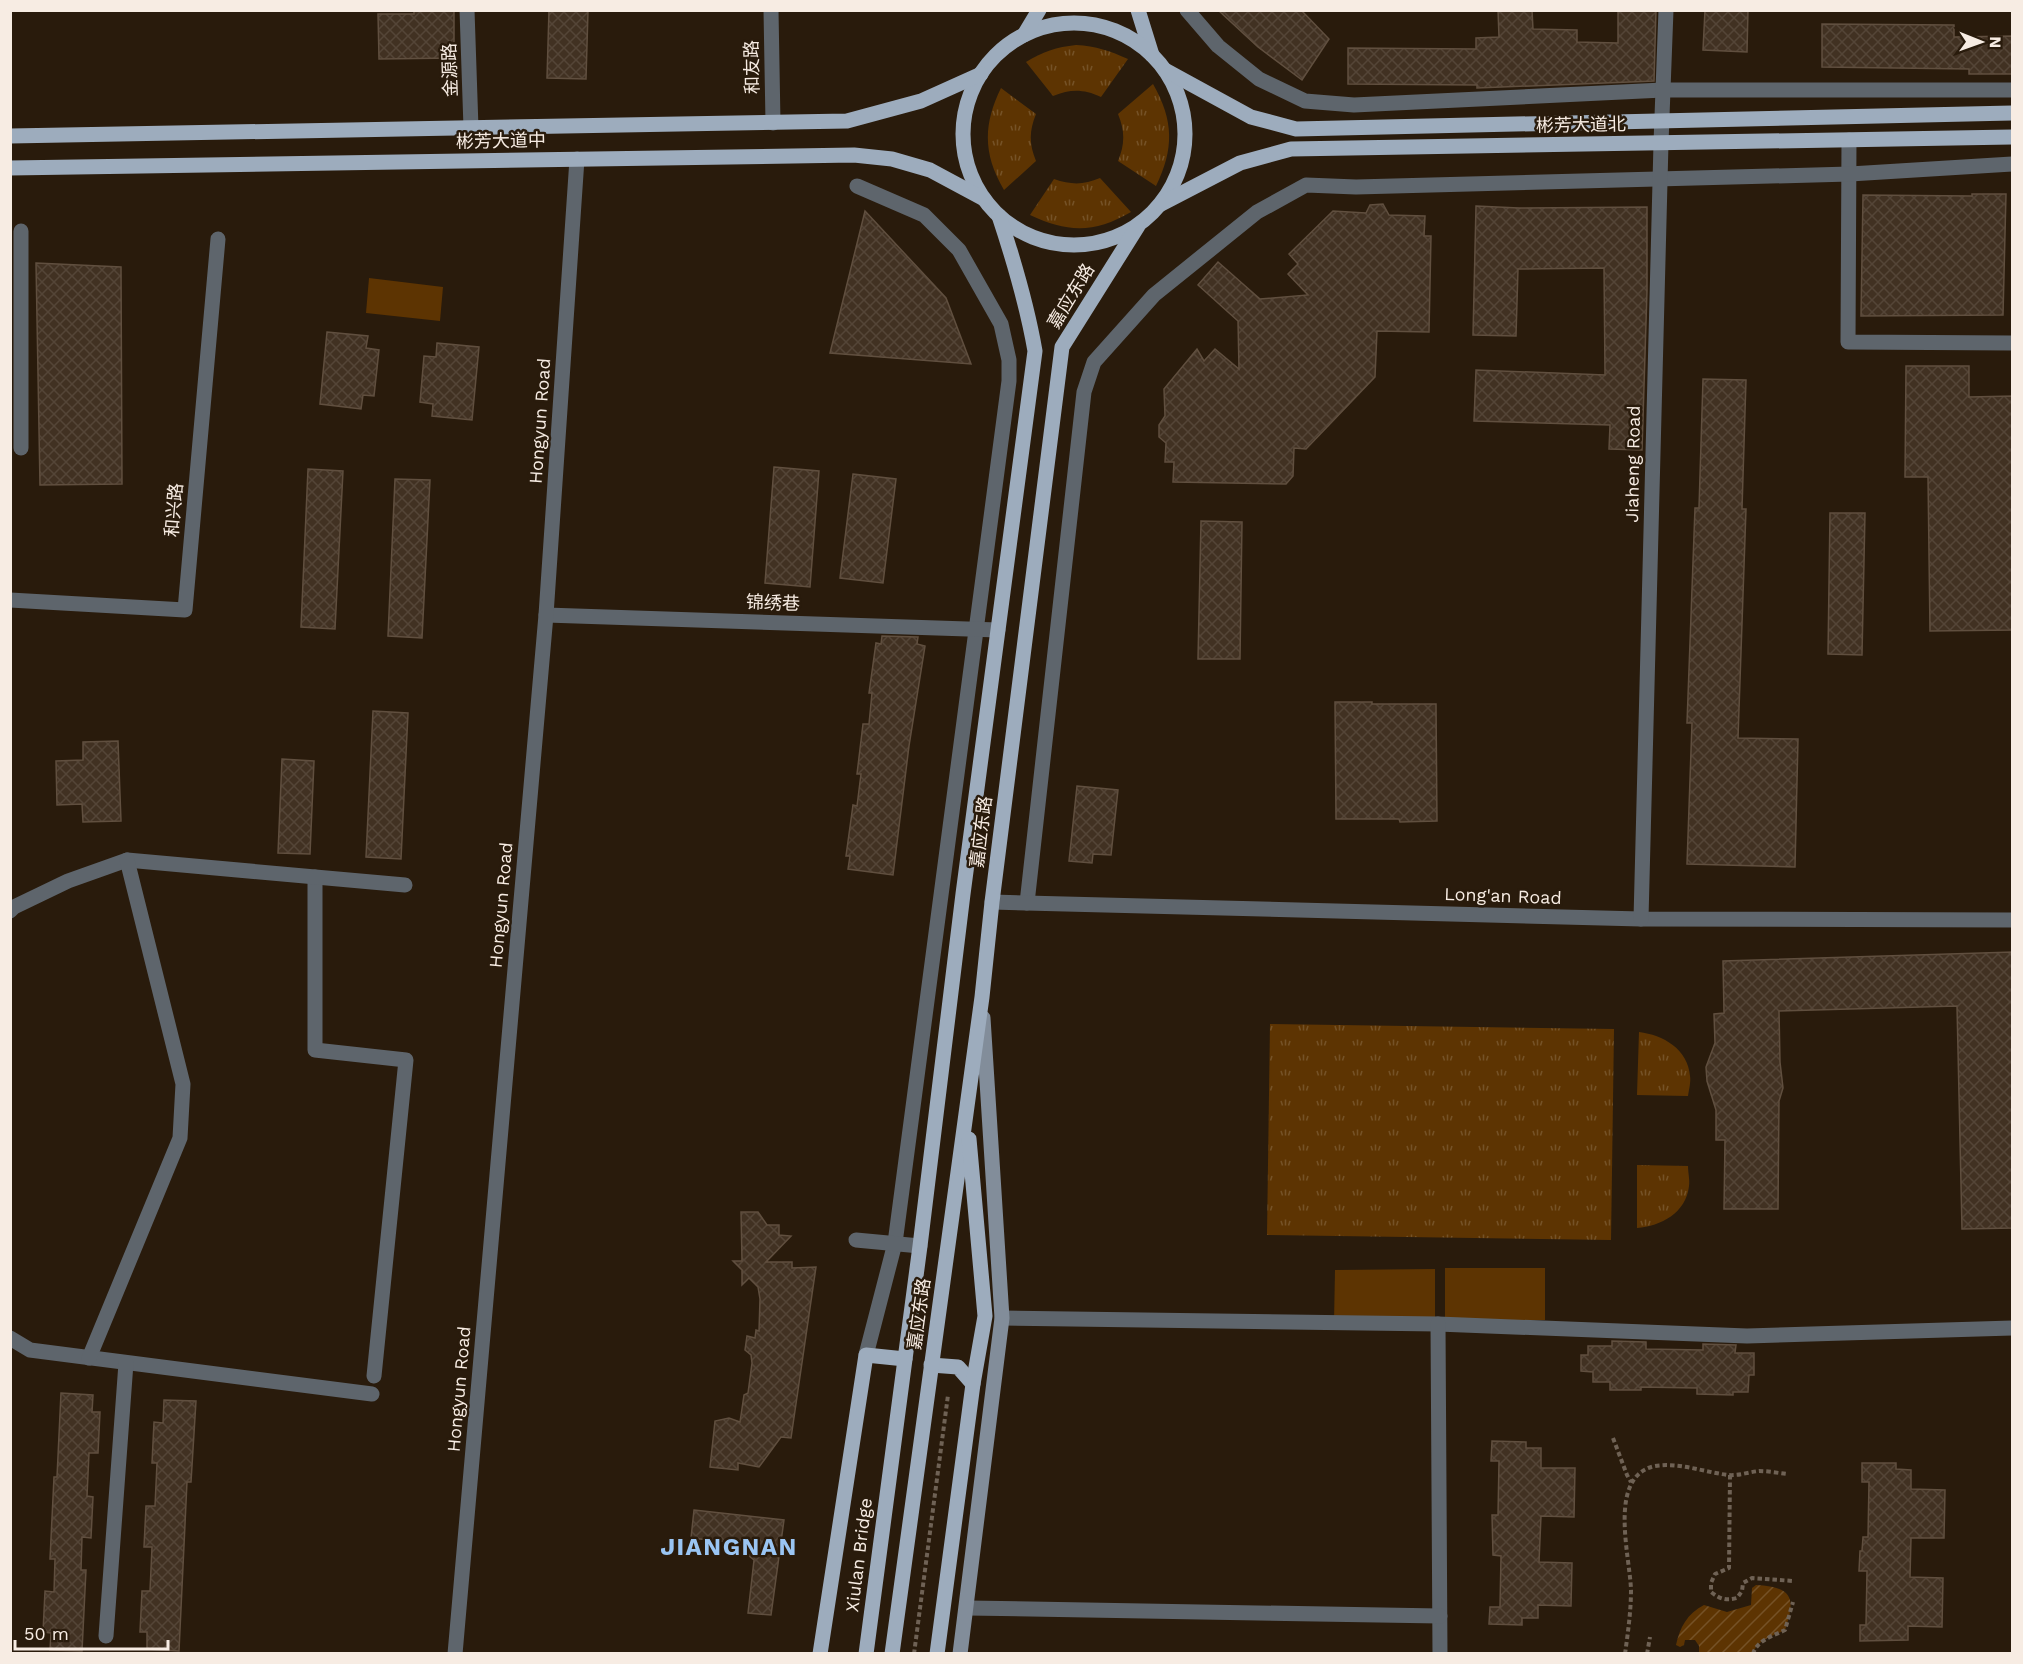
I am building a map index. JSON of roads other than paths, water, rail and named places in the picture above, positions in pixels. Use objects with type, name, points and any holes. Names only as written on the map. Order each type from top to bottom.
[{"type":"main road","points":[[1024,35],[1039,10]]},
{"type":"main road","points":[[1138,10],[1152,55]]},
{"type":"main road","points":[[1062,23],[1082,23],[1120,32],[1137,42],[1152,55],[1166,70],[1176,88],[1185,128],[1180,168],[1161,204],[1138,226],[1124,234],[1103,242],[1081,246],[1059,245],[1037,239],[999,216],[984,199],[973,180],[966,158],[963,136],[965,114],[971,92],[992,58],[1007,45],[1024,35],[1042,27],[1062,23]]},
{"type":"main road","name":"彬芳大道北","points":[[1166,70],[1251,117],[1296,129],[2013,113]]},
{"type":"main road","name":"彬芳大道中","points":[[10,136],[847,121],[921,101],[981,74]]},
{"type":"main road","name":"彬芳大道北","points":[[1161,204],[1240,163],[1291,149],[2013,137]]},
{"type":"main road","name":"彬芳大道中","points":[[10,168],[854,155],[892,159],[930,170],[984,199]]},
{"type":"main road","name":"嘉应东路","points":[[891,1461],[1035,351],[1020,280],[999,216]]},
{"type":"main road","name":"嘉应东路","points":[[892,1653],[982,997],[1062,347],[1138,226]]},
{"type":"main road","points":[[960,1653],[1002,1318],[982,997]]},
{"type":"main road","points":[[937,1653],[973,1384],[985,1316],[966,1112]]},
{"type":"main road","points":[[820,1653],[866,1355],[905,1359]]},
{"type":"main road","points":[[931,1365],[958,1367],[973,1384]]},
{"type":"main road","name":"Xiulan Bridge","points":[[866,1653],[891,1461]]},
{"type":"street","name":"金源路","points":[[467,10],[471,128]]},
{"type":"street","name":"和友路","points":[[771,10],[772,123]]},
{"type":"street","points":[[1188,10],[1218,46],[1258,79],[1305,100],[1354,105],[1662,90],[2013,90]]},
{"type":"street","name":"Jiaheng Road","points":[[1641,919],[1660,143],[1666,10]]},
{"type":"street","points":[[1849,140],[1848,342],[2013,343]]},
{"type":"street","name":"Hongyun Road","points":[[455,1653],[546,615],[577,159]]},
{"type":"street","points":[[1027,903],[1084,392],[1094,362],[1154,295],[1257,212],[1306,185],[1356,187],[1850,174],[2013,164]]},
{"type":"street","points":[[856,186],[924,215],[959,250],[1001,324],[1009,360],[1010,381],[895,1243],[866,1355]]},
{"type":"street","points":[[21,231],[21,448]]},
{"type":"street","name":"和兴路","points":[[10,600],[185,610],[218,239]]},
{"type":"street","name":"锦绣巷","points":[[546,615],[998,630]]},
{"type":"street","points":[[89,1358],[180,1138],[183,1084],[127,860]]},
{"type":"street","points":[[10,911],[68,881],[127,860],[405,885]]},
{"type":"street","points":[[315,877],[315,1050],[406,1060],[374,1376]]},
{"type":"street","name":"Long'an Road","points":[[992,902],[1641,919],[2013,920]]},
{"type":"street","points":[[856,1240],[920,1246]]},
{"type":"street","points":[[1002,1318],[1438,1324],[1747,1336],[2013,1328]]},
{"type":"street","points":[[1438,1324],[1440,1653]]},
{"type":"street","points":[[10,1338],[30,1350],[372,1394]]},
{"type":"street","points":[[106,1636],[126,1363]]},
{"type":"street","points":[[967,1608],[1440,1616]]},
{"type":"district","name":"JIANGNAN","points":[[729,1547]]}]
